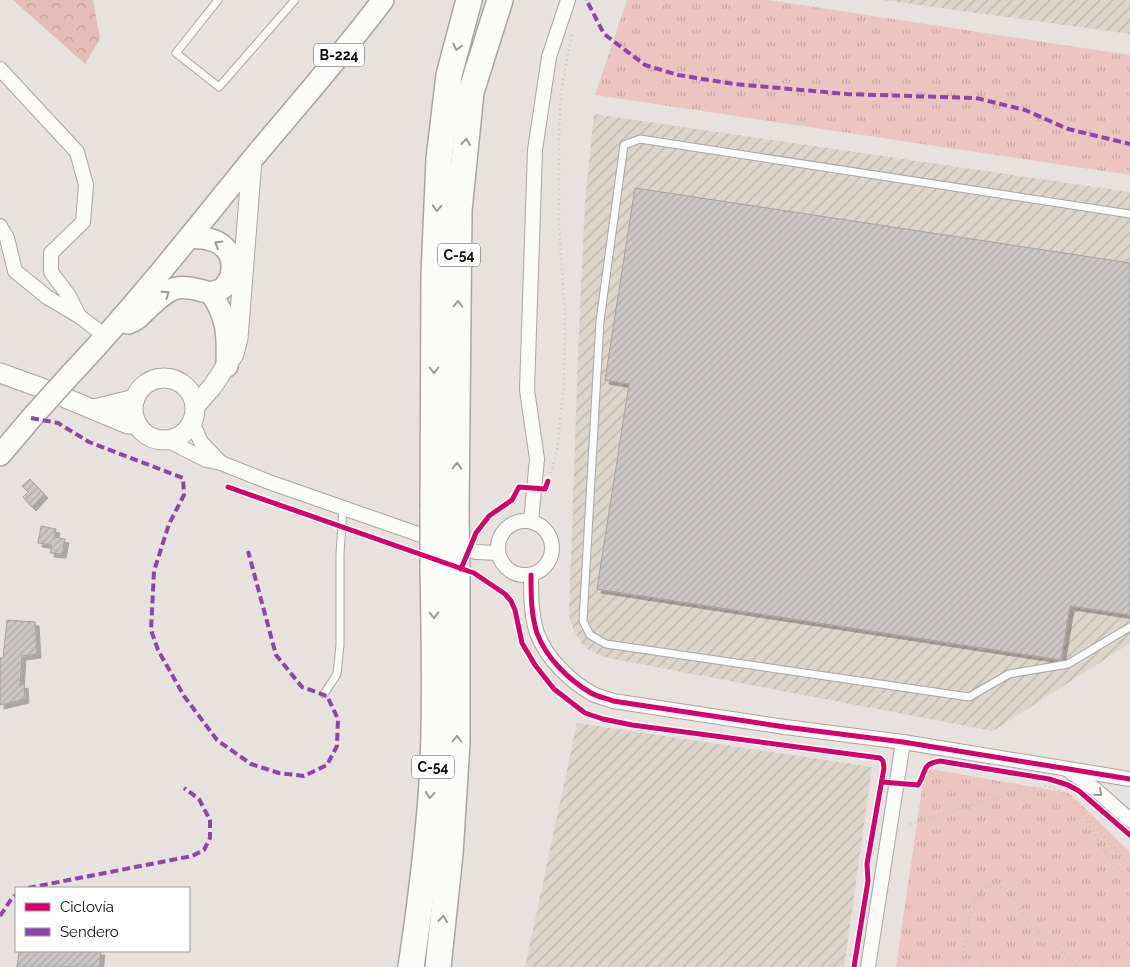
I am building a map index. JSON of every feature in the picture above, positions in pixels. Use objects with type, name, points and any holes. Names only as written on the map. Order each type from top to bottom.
[{"type":"highway","name":"C-54","points":[[438,967],[450,854],[457,743],[445,568],[434,275],[439,159],[450,75],[469,0]]},
{"type":"highway","name":"C-54","points":[[444,514],[459,210],[471,92],[500,0]]},
{"type":"highway","name":"C-54","points":[[411,967],[420,902],[433,764],[435,676],[445,568]]},
{"type":"main road","name":"B-224","points":[[0,454],[108,333],[190,237],[383,0]]},
{"type":"main road","points":[[195,406],[234,354],[238,338],[252,160]]},
{"type":"main road","points":[[190,237],[212,240],[223,245],[230,254],[233,263],[231,276],[225,286],[211,293]]},
{"type":"main road","points":[[108,333],[135,321],[162,296],[174,288],[187,286],[211,293],[220,306],[228,336],[222,372]]},
{"type":"main road","points":[[181,383],[193,397],[195,416],[191,426],[176,438],[158,440],[150,437],[142,431],[134,416],[135,400],[139,391],[146,384],[163,378],[181,383],[193,383],[222,372]]},
{"type":"main road","points":[[0,373],[128,424],[137,424]]},
{"type":"main road","points":[[94,409],[135,400]]},
{"type":"street","points":[[531,521],[537,459],[527,390],[534,150],[549,57],[568,0]]},
{"type":"street","points":[[0,69],[77,152],[86,185],[84,222],[51,253],[51,272],[69,296],[79,316]]},
{"type":"street","points":[[0,226],[7,238],[15,271],[47,297],[108,333]]},
{"type":"street","points":[[191,426],[196,431],[201,442],[221,464]]},
{"type":"street","points":[[167,440],[206,460],[343,508],[476,552],[498,553]]},
{"type":"street","points":[[531,521],[547,531],[553,548],[551,558],[540,572],[522,576],[506,568],[501,562],[498,544],[506,528],[514,523],[531,521]]},
{"type":"street","points":[[531,575],[532,604],[537,632],[546,651],[574,681],[593,694],[613,701],[785,727],[902,742],[1130,779]]},
{"type":"street","points":[[868,967],[902,742]]},
{"type":"street","points":[[1066,769],[1096,790],[1130,820]]},
{"type":"lane","points":[[218,0],[176,53],[219,87],[295,0]]},
{"type":"lane","points":[[1130,214],[640,139],[624,145],[600,321],[582,621],[590,635],[606,644],[969,697],[1009,674],[1068,664],[1130,627]]},
{"type":"lane","points":[[324,694],[337,674],[340,645],[340,554],[343,508]]},
{"type":"path","points":[[535,489],[545,489],[557,450],[564,384],[565,313],[558,227],[558,145],[561,92],[573,27]]},
{"type":"path","points":[[910,824],[1010,794],[1048,786],[1068,796],[1125,860]]},
{"type":"path","points":[[1080,808],[1109,860],[1122,872]]},
{"type":"path","points":[[961,967],[970,916],[976,899],[982,890],[989,887],[1007,889],[1013,894],[1026,920],[1079,967]]},
{"type":"shaded area","points":[[883,0],[1130,0],[1130,34]]},
{"type":"shaded area","points":[[594,114],[1130,192],[1130,643],[993,731],[603,657],[584,647],[575,633],[569,616],[585,202]]},
{"type":"shaded area","points":[[577,723],[872,767],[844,967],[525,967]]},
{"type":"green space","points":[[13,0],[93,0],[100,39],[85,64]]},
{"type":"green space","points":[[627,0],[768,0],[1130,55],[1130,175],[595,95]]},
{"type":"green space","points":[[925,768],[1069,793],[1130,852],[1130,967],[896,967]]},
{"type":"building","points":[[635,188],[1130,263],[1130,615],[1070,606],[1061,660],[597,589],[629,384],[605,380]]},
{"type":"building","points":[[30,479],[44,494],[32,507],[23,497],[28,492],[22,486]]},
{"type":"building","points":[[41,526],[56,529],[54,537],[65,539],[62,554],[50,553],[52,545],[38,543]]},
{"type":"building","points":[[7,620],[35,622],[37,654],[22,656],[20,685],[24,684],[25,699],[0,705],[0,658],[3,658]]},
{"type":"building","points":[[19,952],[101,952],[99,967],[17,967]]},
{"type":"marked path","points":[[588,3],[604,34],[645,65],[678,75],[734,84],[847,94],[976,98],[1025,110],[1068,129],[1130,144]]},
{"type":"marked path","points":[[31,418],[58,423],[89,442],[183,478],[184,495],[169,524],[154,571],[151,630],[158,650],[184,696],[217,740],[251,764],[279,773],[304,776],[327,765],[337,746],[338,719],[327,696],[302,687],[276,655],[248,551]]},
{"type":"marked path","points":[[33,887],[192,856],[204,850],[210,838],[210,820],[199,799],[184,788]]},
{"type":"marked path","points":[[0,916],[15,896]]},
{"type":"cycle path","points":[[461,569],[476,533],[489,516],[512,500],[519,487],[545,489],[548,481]]},
{"type":"cycle path","points":[[228,487],[474,573],[505,594],[511,601],[515,610],[522,643],[535,665],[554,689],[585,713],[632,725],[880,758],[883,761],[884,768],[867,864],[868,881],[854,967]]},
{"type":"cycle path","points":[[531,575],[534,619],[537,633],[546,651],[559,668],[583,688],[613,701],[785,727],[903,742],[1130,779]]},
{"type":"cycle path","points":[[882,782],[918,785],[929,764],[940,761],[1049,779],[1079,791],[1130,835]]}]
